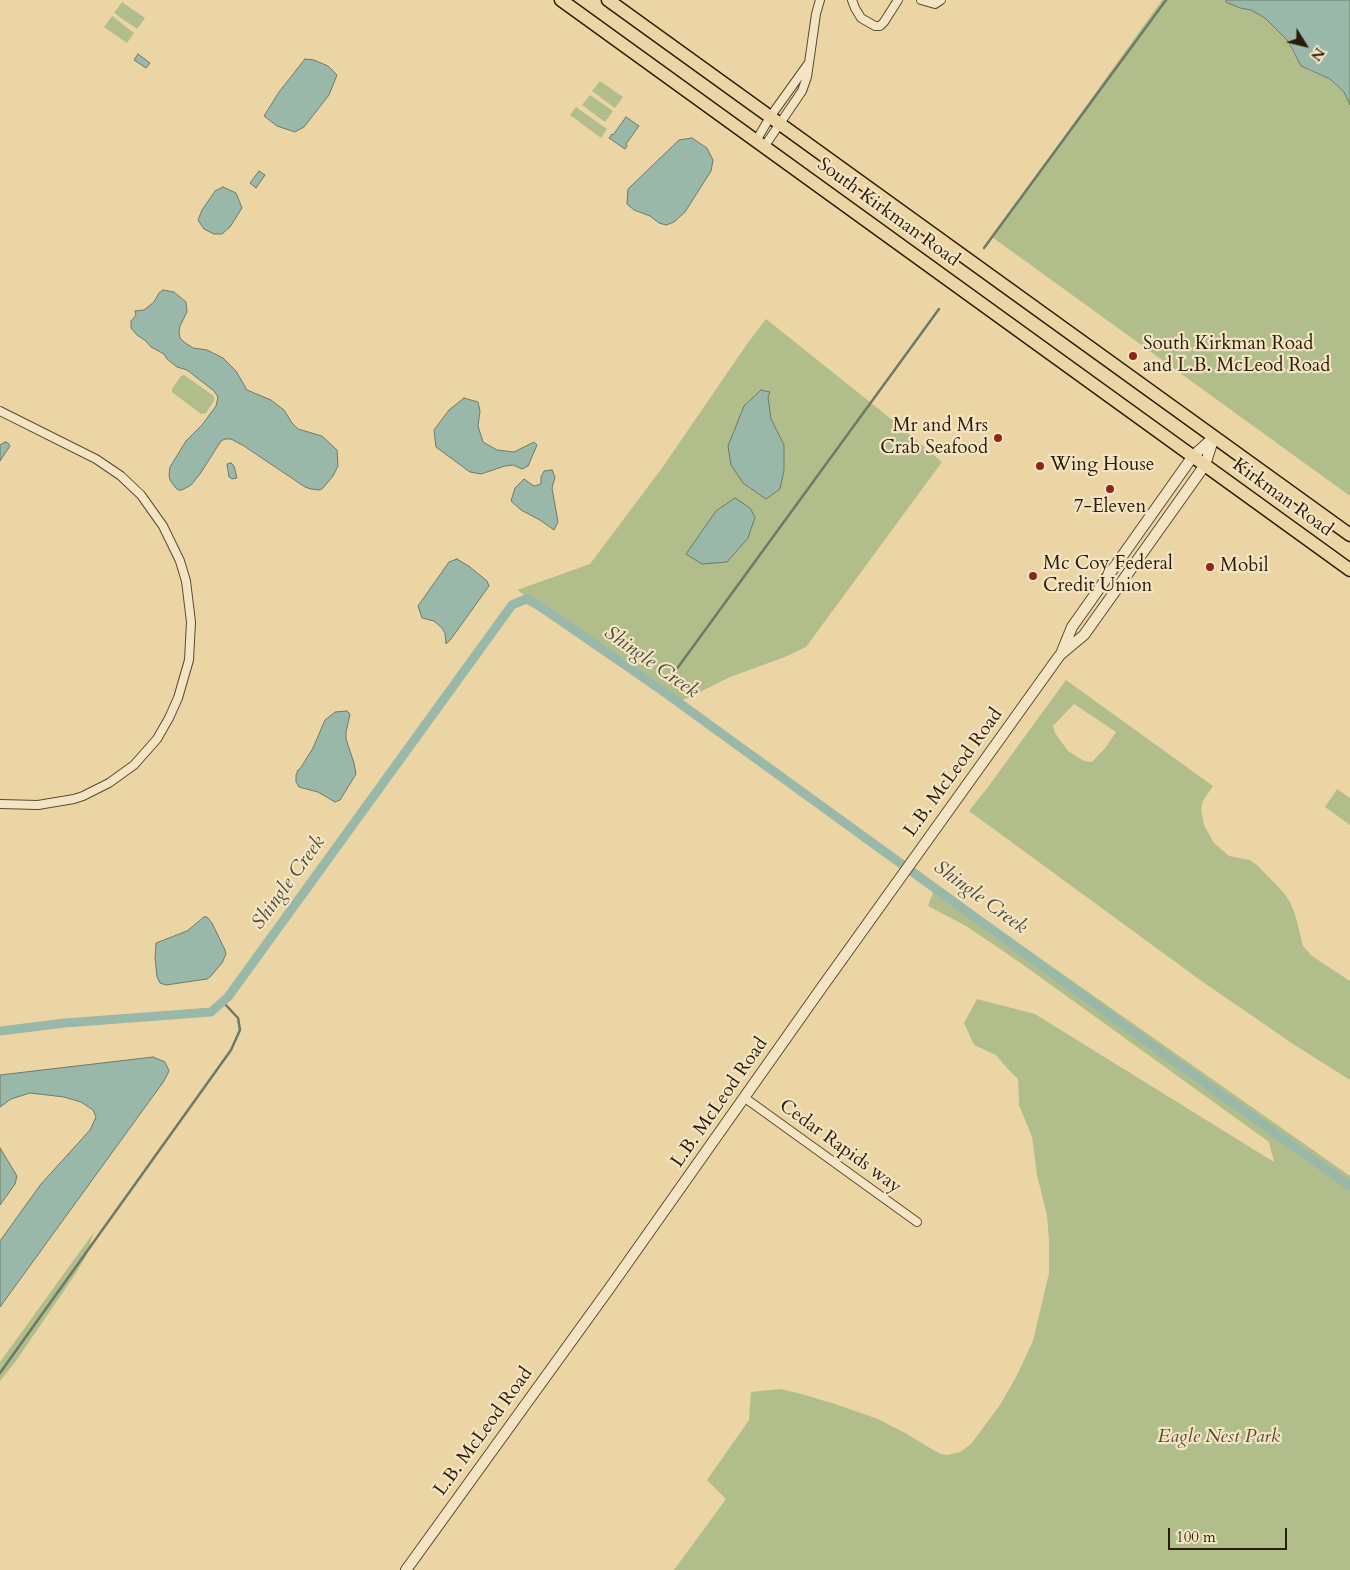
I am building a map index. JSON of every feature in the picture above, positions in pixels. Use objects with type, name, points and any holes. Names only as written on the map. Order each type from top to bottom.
[{"type":"main road","name":"South Kirkman Road","points":[[561,0],[1193,456]]},
{"type":"main road","name":"South Kirkman Road","points":[[608,0],[1214,437]]},
{"type":"main road","name":"Kirkman Road","points":[[1214,437],[1350,535]]},
{"type":"main road","name":"Kirkman Road","points":[[1193,456],[1350,570]]},
{"type":"street","points":[[760,144],[775,121],[802,91],[807,78],[816,14],[820,0]]},
{"type":"street","points":[[852,0],[854,8],[862,18],[875,26],[880,26],[898,0]]},
{"type":"street","points":[[921,0],[935,4],[941,0]]},
{"type":"street","points":[[760,144],[809,63]]},
{"type":"street","points":[[0,411],[96,459],[121,476],[140,495],[163,526],[180,561],[186,581],[191,622],[189,660],[178,698],[163,730],[134,765],[109,784],[74,799],[38,805],[0,804]]},
{"type":"street","name":"L.B. McLeod Road","points":[[406,1570],[1060,655],[1072,627],[1193,456],[1214,437]]},
{"type":"street","name":"L.B. McLeod Road","points":[[1060,655],[1084,635],[1205,465],[1214,437]]},
{"type":"street","name":"Cedar Rapids way","points":[[745,1098],[917,1222]]},
{"type":"green space","points":[[1162,0],[1226,0],[1240,8],[1251,10],[1265,18],[1277,29],[1288,41],[1293,53],[1308,70],[1330,79],[1344,92],[1350,105],[1350,496],[992,237]]},
{"type":"green space","points":[[122,2],[145,18],[137,29],[114,13]]},
{"type":"green space","points":[[112,16],[134,33],[127,43],[104,27]]},
{"type":"green space","points":[[600,81],[623,97],[615,108],[592,91]]},
{"type":"green space","points":[[590,95],[613,111],[605,122],[582,105]]},
{"type":"green space","points":[[576,107],[607,129],[601,138],[570,115]]},
{"type":"green space","points":[[766,319],[942,462],[806,647],[785,657],[730,677],[686,699],[678,701],[517,590],[590,564],[662,468]]},
{"type":"green space","points":[[184,375],[214,396],[214,401],[206,413],[201,414],[172,392],[181,376]]},
{"type":"green space","points":[[1066,680],[1213,786],[1203,801],[1201,810],[1204,825],[1214,843],[1229,856],[1250,860],[1258,866],[1290,902],[1303,946],[1312,956],[1350,981],[1350,1080],[1293,1044],[1200,980],[969,811]],"holes":[[[1074,704],[1116,732],[1106,747],[1092,762],[1084,761],[1068,751],[1055,733],[1053,726]]]},
{"type":"green space","points":[[1337,789],[1350,798],[1350,825],[1325,807]]},
{"type":"green space","name":"Eagle Nest Park","points":[[936,885],[1350,1176],[1350,1570],[674,1570],[726,1499],[707,1480],[749,1420],[751,1392],[780,1389],[835,1404],[878,1419],[941,1454],[947,1455],[960,1452],[971,1444],[1000,1405],[1016,1377],[1033,1341],[1049,1273],[1047,1215],[1037,1175],[1032,1137],[1019,1105],[1018,1079],[996,1055],[974,1045],[964,1023],[977,999],[1035,1014],[1274,1162],[1269,1142],[1022,964],[966,926],[928,906]]},
{"type":"green space","points":[[94,1232],[86,1256],[76,1273],[16,1361],[0,1381],[0,1362]]},
{"type":"shaded area","points":[[1226,0],[1350,0],[1350,105],[1344,92],[1330,79],[1301,66],[1288,41],[1265,18],[1251,10],[1226,2]]},
{"type":"shaded area","points":[[138,54],[150,63],[146,68],[134,60]]},
{"type":"shaded area","points":[[305,59],[314,60],[328,66],[337,75],[329,95],[304,127],[295,132],[277,126],[264,116],[279,92]]},
{"type":"shaded area","points":[[626,117],[639,126],[626,144],[625,149],[609,138]]},
{"type":"shaded area","points":[[692,138],[707,148],[713,160],[711,171],[685,212],[674,222],[666,225],[634,210],[627,204],[628,189],[679,140]]},
{"type":"shaded area","points":[[259,171],[265,175],[256,188],[250,183]]},
{"type":"shaded area","points":[[223,187],[236,193],[242,208],[230,227],[222,234],[214,234],[204,229],[198,220],[202,210],[215,191]]},
{"type":"shaded area","points":[[163,290],[174,292],[186,302],[187,312],[179,331],[180,338],[184,342],[193,348],[207,350],[223,358],[236,371],[247,390],[271,400],[284,410],[298,429],[322,436],[337,450],[338,466],[333,476],[323,488],[320,490],[305,487],[231,439],[221,441],[191,485],[182,490],[178,490],[175,487],[170,480],[170,467],[186,441],[202,425],[216,406],[218,397],[214,391],[187,370],[177,367],[164,354],[151,347],[131,328],[131,321],[136,315],[135,311],[144,310],[154,302]]},
{"type":"shaded area","points":[[761,390],[770,392],[768,397],[771,419],[784,445],[784,470],[780,489],[766,499],[743,483],[731,465],[728,446],[744,406]]},
{"type":"shaded area","points":[[464,398],[478,402],[480,411],[478,426],[483,442],[497,450],[514,452],[534,442],[537,445],[528,466],[522,469],[513,465],[505,466],[481,474],[470,472],[436,447],[434,430],[449,410]]},
{"type":"shaded area","points":[[5,442],[10,446],[0,461],[0,445]]},
{"type":"shaded area","points":[[231,463],[234,466],[237,478],[232,479],[229,477],[227,464]]},
{"type":"shaded area","points":[[552,470],[555,477],[552,488],[558,522],[554,530],[521,510],[511,501],[515,488],[524,479],[534,486],[541,484],[541,477],[544,471]]},
{"type":"shaded area","points":[[735,498],[750,508],[755,517],[748,538],[727,562],[702,564],[686,554],[716,511]]},
{"type":"shaded area","points":[[457,559],[487,581],[489,586],[446,644],[445,633],[442,628],[434,621],[422,618],[418,606],[449,562]]},
{"type":"shaded area","points":[[347,711],[350,714],[346,739],[356,774],[340,800],[335,802],[318,792],[299,787],[296,782],[296,775],[313,748],[325,720],[335,712]]},
{"type":"shaded area","points":[[204,917],[207,917],[212,923],[225,950],[226,954],[222,963],[207,979],[166,985],[160,983],[157,977],[155,958],[156,943],[187,931]]},
{"type":"shaded area","points":[[153,1057],[165,1062],[169,1071],[164,1081],[0,1307],[0,1241],[41,1184],[90,1130],[96,1117],[93,1110],[81,1102],[64,1097],[30,1093],[11,1099],[0,1107],[0,1075]]},
{"type":"shaded area","points":[[0,1148],[17,1176],[15,1184],[0,1205]]},
{"type":"waterway","points":[[984,248],[1166,0]]},
{"type":"waterway","points":[[676,670],[939,309]]},
{"type":"waterway","name":"Shingle Creek","points":[[0,1031],[65,1023],[211,1012],[228,997],[512,605],[526,599],[538,605],[660,689],[1143,1039],[1350,1186]]},
{"type":"waterway","points":[[0,1373],[231,1050],[240,1030],[238,1018],[223,1002]]},
{"type":"place","name":"South Kirkman Road and L.B. McLeod Road","points":[[1133,356]]},
{"type":"place","name":"Mr and Mrs Crab Seafood","points":[[998,438]]},
{"type":"place","name":"Wing House","points":[[1040,466]]},
{"type":"place","name":"7-Eleven","points":[[1110,489]]},
{"type":"place","name":"Mobil","points":[[1210,567]]},
{"type":"place","name":"Mc Coy Federal Credit Union","points":[[1033,576]]}]
